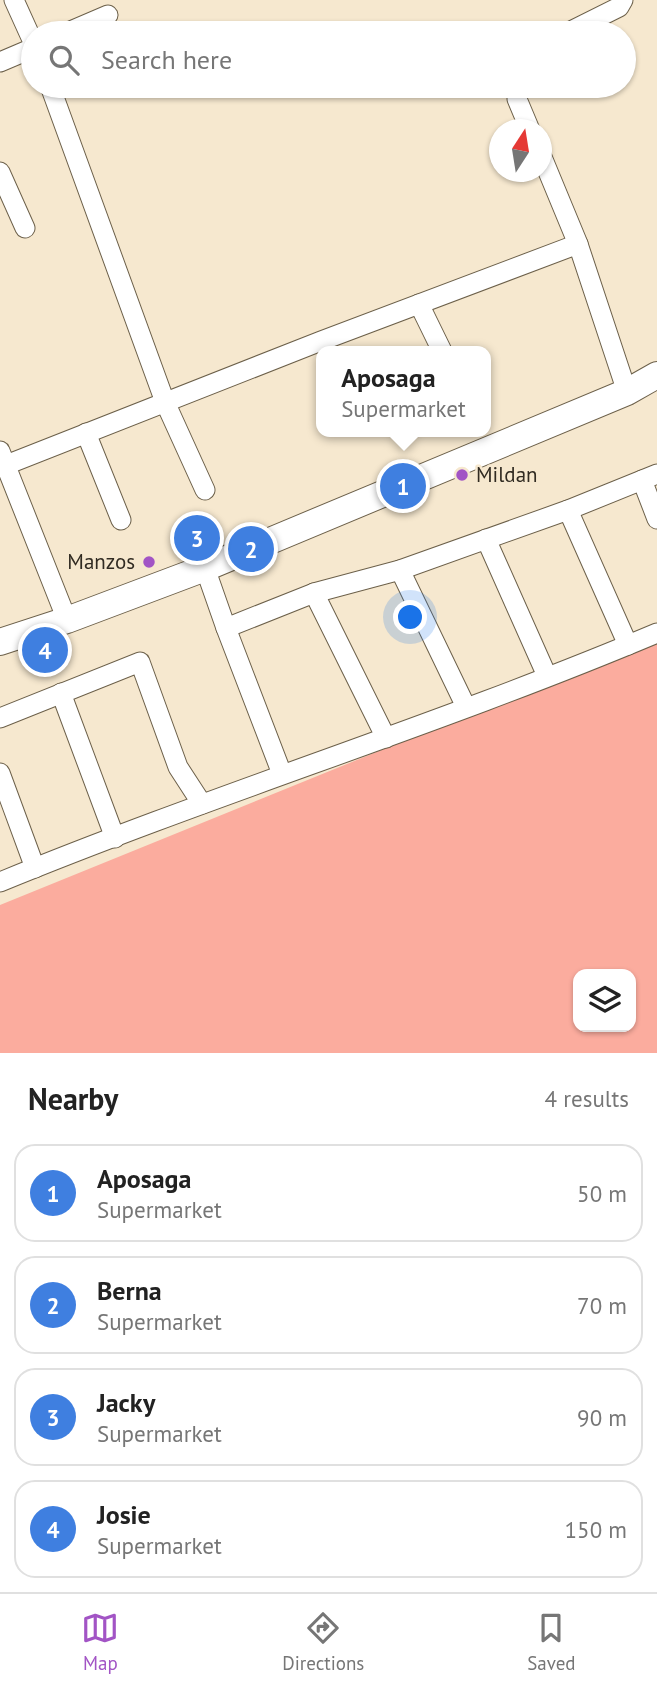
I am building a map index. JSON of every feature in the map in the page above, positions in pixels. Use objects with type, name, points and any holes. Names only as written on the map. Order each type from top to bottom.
[{"type":"street","points":[[14,0],[24,21]]},
{"type":"street","points":[[591,21],[619,7],[623,0]]},
{"type":"street","points":[[94,21],[108,15]]},
{"type":"street","points":[[0,62],[21,53]]},
{"type":"street","points":[[54,98],[165,402],[205,491]]},
{"type":"street","points":[[517,98],[525,119]]},
{"type":"street","points":[[0,172],[26,228]]},
{"type":"street","points":[[552,182],[578,244],[627,392]]},
{"type":"street","points":[[67,620],[3,458],[86,433],[578,244]]},
{"type":"street","points":[[419,304],[440,346]]},
{"type":"street","points":[[0,642],[205,568],[627,392],[657,375]]},
{"type":"street","points":[[86,433],[121,520]]},
{"type":"street","points":[[226,628],[314,593],[400,570],[568,510],[650,477],[657,519]]},
{"type":"street","points":[[568,510],[628,645]]},
{"type":"street","points":[[486,539],[547,676]]},
{"type":"street","points":[[205,568],[282,774]]},
{"type":"street","points":[[400,570],[466,707]]},
{"type":"street","points":[[314,593],[386,738]]},
{"type":"street","points":[[0,882],[282,774],[386,738],[657,633]]},
{"type":"street","points":[[0,718],[140,662],[178,767],[202,804]]},
{"type":"street","points":[[61,694],[115,838]]},
{"type":"street","points":[[0,773],[36,868]]},
{"type":"shaded area","points":[[657,638],[657,1053],[0,1053],[0,905]]},
{"type":"place","name":"Mildan","points":[[462,475]]},
{"type":"place","name":"Aposaga","points":[[403,486]]},
{"type":"place","name":"Jacky","points":[[197,538]]},
{"type":"place","name":"Berna","points":[[251,549]]},
{"type":"place","name":"Manzos","points":[[149,562]]},
{"type":"place","name":"Josie","points":[[45,650]]}]
